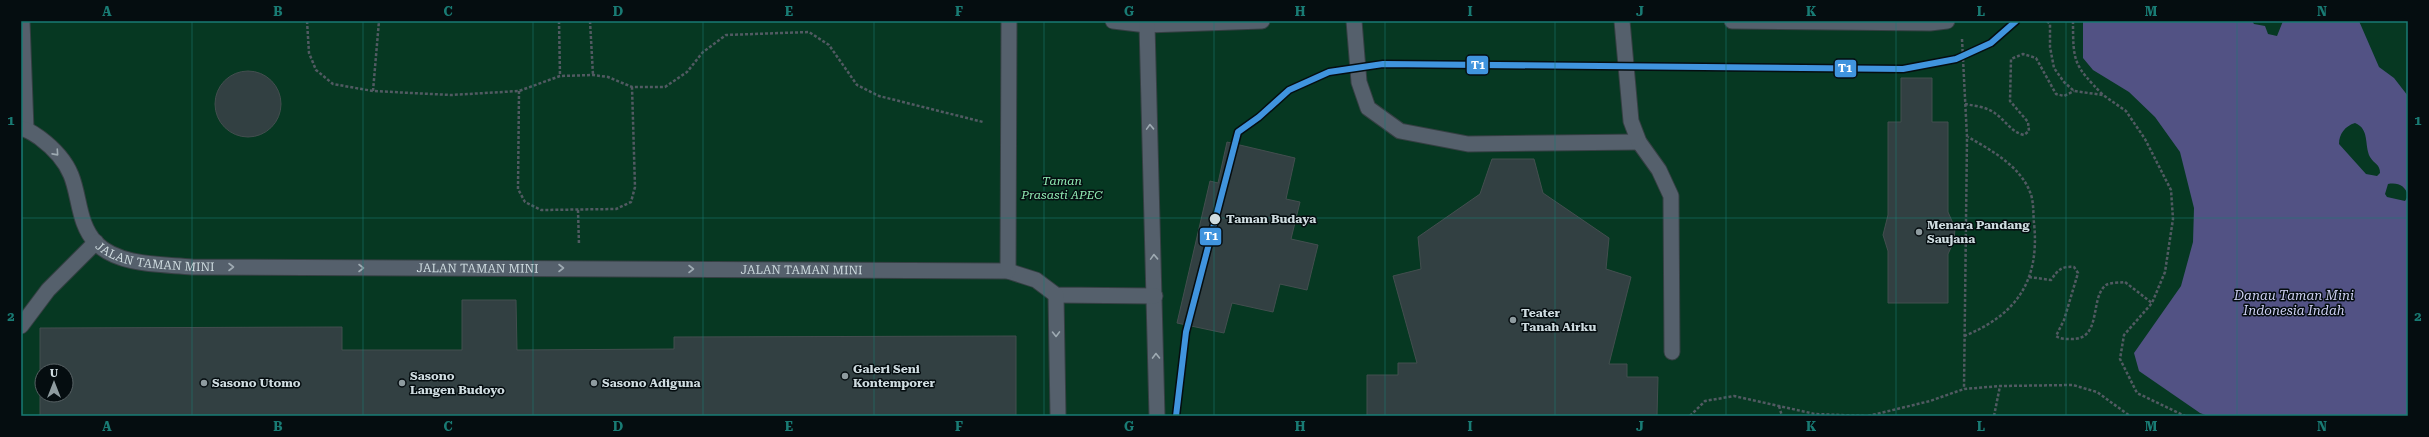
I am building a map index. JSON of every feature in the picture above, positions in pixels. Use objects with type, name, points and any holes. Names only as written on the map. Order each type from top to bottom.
[{"type":"lane","points":[[22,21],[23,129]]},
{"type":"lane","points":[[1008,271],[1006,128],[1009,21]]},
{"type":"lane","points":[[1113,21],[1147,25],[1262,21]]},
{"type":"lane","points":[[1354,21],[1359,82],[1368,108],[1400,131],[1468,144],[1639,142]]},
{"type":"lane","points":[[1622,21],[1631,121],[1639,142],[1659,170],[1671,196],[1672,352]]},
{"type":"lane","points":[[1732,21],[1947,21]]},
{"type":"lane","points":[[1147,25],[1157,416]]},
{"type":"lane","name":"JALAN TAMAN MINI","points":[[23,129],[47,143],[59,156],[71,174],[81,218],[96,242],[118,256],[140,262],[192,267],[1008,271],[1036,280],[1056,295]]},
{"type":"lane","points":[[21,326],[48,290],[96,242]]},
{"type":"lane","points":[[1058,416],[1056,295],[1155,296]]},
{"type":"path","points":[[308,21],[309,53],[316,70],[333,84],[373,91],[451,95],[519,91],[560,76],[593,75],[608,77],[632,87],[665,87],[687,72],[703,52],[726,35],[809,32],[830,45],[857,85],[879,96],[1006,128]]},
{"type":"path","points":[[373,91],[379,21]]},
{"type":"path","points":[[559,21],[560,76]]},
{"type":"path","points":[[590,21],[593,75]]},
{"type":"path","points":[[2047,21],[2050,24],[2050,47],[2054,68],[2064,82],[2074,91],[2103,95]]},
{"type":"path","points":[[2073,21],[2073,53],[2080,72],[2103,95],[2126,111],[2146,139],[2171,190],[2173,219],[2165,272],[2152,303],[2124,335],[2120,359],[2138,393],[2185,416]]},
{"type":"path","points":[[1962,36],[1967,137],[1964,389]]},
{"type":"path","points":[[1965,104],[1986,108],[1996,113],[2016,133],[2024,136],[2030,131],[2028,122],[2010,101],[2011,59],[2022,54],[2036,58],[2056,94],[2064,96],[2074,91]]},
{"type":"path","points":[[519,91],[518,189],[525,202],[541,210],[616,209],[630,202],[635,187],[632,87]]},
{"type":"path","points":[[1964,336],[2000,318],[2018,300],[2029,277],[2036,242],[2030,193],[2016,171],[1997,154],[1967,137]]},
{"type":"path","points":[[578,210],[579,269]]},
{"type":"path","points":[[2029,277],[2051,280],[2058,270],[2065,266],[2074,267],[2078,273],[2064,320],[2056,332],[2056,336],[2059,339],[2077,340],[2084,337],[2091,328],[2103,289],[2108,284],[2125,282],[2152,303]]},
{"type":"path","points":[[1690,416],[1705,401],[1734,396],[1815,414],[1867,416],[1930,401],[1964,389],[2000,386],[2073,384],[2097,392],[2126,415],[2130,416]]},
{"type":"path","points":[[1994,416],[2000,386]]},
{"type":"path","points":[[1779,405],[1782,416]]},
{"type":"green space","name":"Taman Prasasti APEC","points":[[21,21],[2408,21],[2408,416],[21,416]]},
{"type":"water","name":"Danau Taman Mini Indonesia Indah","points":[[2083,21],[2252,21],[2254,24],[2265,26],[2268,34],[2277,36],[2283,21],[2359,21],[2379,67],[2394,78],[2408,96],[2408,196],[2408,416],[2208,416],[2200,413],[2139,371],[2134,353],[2181,286],[2193,242],[2194,208],[2180,152],[2155,117],[2129,92],[2093,70],[2083,58]],"holes":[[[2355,123],[2360,126],[2365,133],[2370,157],[2379,168],[2380,173],[2377,176],[2366,174],[2339,144],[2341,134],[2346,128]],[[2388,184],[2398,184],[2403,187],[2408,196],[2405,201],[2387,197],[2385,194]]]},
{"type":"building","points":[[241,71],[255,71],[267,76],[276,85],[281,97],[279,117],[272,128],[255,137],[241,137],[229,132],[220,123],[215,111],[215,97],[220,85],[229,76]]},
{"type":"building","points":[[1901,78],[1932,78],[1932,122],[1948,122],[1948,212],[1955,228],[1954,241],[1948,254],[1948,303],[1888,303],[1888,251],[1883,235],[1888,215],[1888,122],[1901,122]]},
{"type":"building","points":[[1227,142],[1295,158],[1286,199],[1300,202],[1291,239],[1318,245],[1307,290],[1280,284],[1273,312],[1232,303],[1224,333],[1177,323],[1210,181],[1218,183]]},
{"type":"building","name":"Teater Tanah Airku","points":[[1492,159],[1534,159],[1543,193],[1609,238],[1606,269],[1631,277],[1609,364],[1627,364],[1627,377],[1658,377],[1657,416],[1367,416],[1367,375],[1398,375],[1398,363],[1417,363],[1393,276],[1421,269],[1418,237],[1480,194]]},
{"type":"building","points":[[462,300],[516,300],[517,350],[674,349],[674,337],[1016,336],[1016,416],[40,416],[40,403],[74,403],[74,363],[40,363],[40,328],[342,327],[342,350],[462,350]]},
{"type":"transit line","name":"T1","points":[[1176,416],[1186,332],[1238,132],[1259,117],[1289,90],[1329,72],[1383,64],[1903,69],[1956,59],[1991,43],[2016,21]]},
{"type":"place","name":"Taman Budaya","points":[[1215,219]]},
{"type":"place","name":"Menara Pandang Saujana","points":[[1919,232]]},
{"type":"place","name":"Teater Tanah Airku","points":[[1513,320]]},
{"type":"place","name":"Galeri Seni Kontemporer","points":[[845,376]]},
{"type":"place","name":"Sasono Utomo","points":[[204,383]]},
{"type":"place","name":"Sasono Langen Budoyo","points":[[402,383]]},
{"type":"place","name":"Sasono Adiguna","points":[[594,383]]}]
